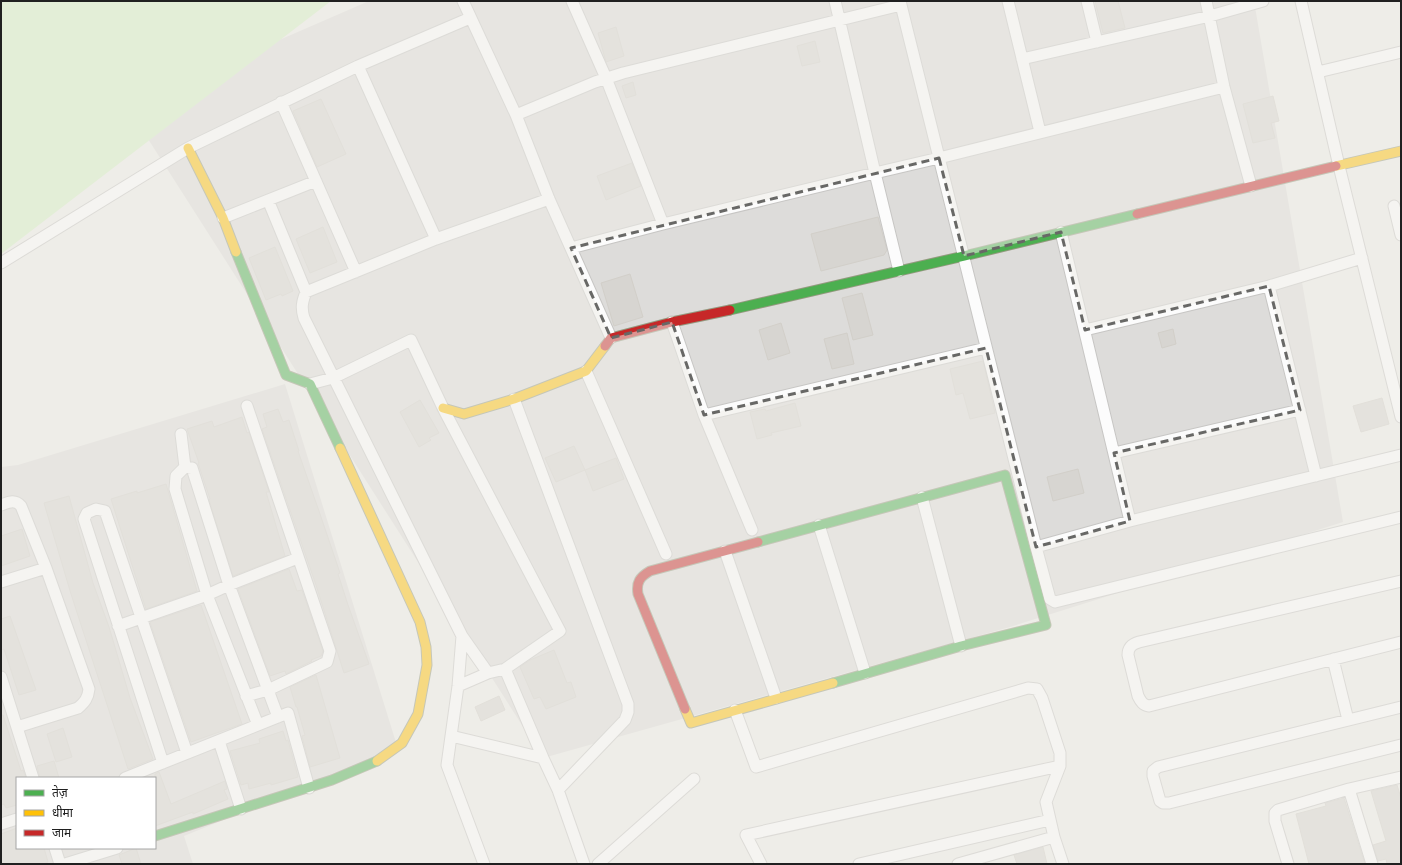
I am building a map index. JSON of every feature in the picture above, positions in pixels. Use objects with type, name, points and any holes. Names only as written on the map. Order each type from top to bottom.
[{"type":"street","points":[[463,1],[516,115],[549,198],[610,338]]},
{"type":"street","points":[[572,1],[606,78],[664,224]]},
{"type":"street","points":[[835,1],[900,271]]},
{"type":"street","points":[[1008,1],[1040,132]]},
{"type":"street","points":[[1087,1],[1097,42]]},
{"type":"street","points":[[1206,1],[1224,88],[1251,186]]},
{"type":"street","points":[[1022,59],[1210,16],[1263,1]]},
{"type":"street","points":[[1301,1],[1339,166],[1401,417]]},
{"type":"street","points":[[516,115],[606,78],[840,21],[901,3],[986,348],[1050,599],[1055,602],[1401,517]]},
{"type":"street","points":[[1,263],[188,148],[358,66],[470,18]]},
{"type":"street","points":[[1318,72],[1401,52]]},
{"type":"street","points":[[358,66],[436,239]]},
{"type":"street","points":[[571,248],[875,172],[939,158],[1224,88]]},
{"type":"street","points":[[281,102],[356,272]]},
{"type":"street","points":[[188,148],[223,218],[286,375],[310,384],[333,378],[411,340],[443,408],[560,631],[505,669],[488,673],[458,686]]},
{"type":"street","points":[[443,408],[464,414],[514,399],[586,371],[610,338],[672,322],[780,299],[964,256],[1401,151]]},
{"type":"street","points":[[223,218],[316,181]]},
{"type":"street","points":[[488,673],[462,636],[333,378],[304,318],[301,303],[306,292],[436,239],[549,198]]},
{"type":"street","points":[[268,200],[306,292]]},
{"type":"street","points":[[1394,206],[1401,235]]},
{"type":"street","points":[[1061,232],[1130,521]]},
{"type":"street","points":[[1085,330],[1269,286],[1362,258]]},
{"type":"street","points":[[1269,286],[1316,476]]},
{"type":"street","points":[[672,322],[704,416],[752,530]]},
{"type":"street","points":[[704,416],[986,348]]},
{"type":"street","points":[[586,371],[666,554]]},
{"type":"street","points":[[156,836],[309,788],[380,760],[402,743],[418,714],[427,665],[426,647],[420,622],[310,384]]},
{"type":"street","points":[[514,399],[628,704],[628,712],[625,720],[558,790]]},
{"type":"street","points":[[246,696],[268,690],[327,662],[330,651],[247,406]]},
{"type":"street","points":[[1114,453],[1300,410]]},
{"type":"street","points":[[181,434],[185,466],[176,476],[175,489],[207,595],[258,725]]},
{"type":"street","points":[[1036,547],[1130,521],[1401,455]]},
{"type":"street","points":[[185,466],[192,468],[229,585],[278,717]]},
{"type":"street","points":[[1005,475],[1046,626],[961,646],[691,723],[638,594],[636,586],[639,579],[650,571],[819,525],[1005,475]]},
{"type":"street","points":[[922,497],[961,646]]},
{"type":"street","points":[[1,505],[13,501],[22,506],[46,568],[88,689],[88,696],[84,703],[78,708],[17,727]]},
{"type":"street","points":[[162,763],[84,519],[87,513],[96,509],[105,511],[187,753]]},
{"type":"street","points":[[819,525],[865,673]]},
{"type":"street","points":[[725,551],[776,698]]},
{"type":"street","points":[[118,626],[207,595],[298,558]]},
{"type":"street","points":[[1,582],[46,568]]},
{"type":"street","points":[[1401,581],[1134,643],[1128,650],[1138,696],[1145,705],[1149,706],[1401,642]]},
{"type":"street","points":[[462,636],[458,686],[447,765],[484,864]]},
{"type":"street","points":[[1333,660],[1348,720]]},
{"type":"street","points":[[505,669],[558,790],[584,864]]},
{"type":"street","points":[[1,677],[32,777]]},
{"type":"street","points":[[735,710],[756,767],[1032,687],[1037,689],[1040,692],[1060,753],[1060,766],[1046,802],[1054,837],[1064,864]]},
{"type":"street","points":[[1401,707],[1156,768],[1153,771],[1153,776],[1159,799],[1161,802],[1169,803],[1401,744]]},
{"type":"street","points":[[127,777],[288,713],[309,788]]},
{"type":"street","points":[[451,736],[543,758]]},
{"type":"street","points":[[219,741],[241,809]]},
{"type":"street","points":[[761,864],[746,836],[1060,766]]},
{"type":"street","points":[[1288,864],[1275,821],[1275,813],[1278,810],[1349,789],[1401,777]]},
{"type":"street","points":[[598,864],[694,779]]},
{"type":"street","points":[[1349,789],[1372,864]]},
{"type":"street","points":[[1,824],[16,819]]},
{"type":"street","points":[[859,864],[1050,820]]},
{"type":"street","points":[[958,864],[1054,837]]},
{"type":"street","points":[[55,849],[60,864]]},
{"type":"street","points":[[65,864],[114,849]]},
{"type":"highlighted area","points":[[939,158],[964,256],[1061,232],[1085,330],[1269,286],[1300,410],[1114,453],[1130,521],[1036,547],[986,348],[704,415],[672,322],[611,338],[571,248]]},
{"type":"shaded area","points":[[369,1],[1254,1],[1343,522],[1010,627],[543,758],[127,106]]},
{"type":"shaded area","points":[[285,384],[398,749],[184,836],[193,864],[1,864],[1,467],[18,465]]},
{"type":"green space","points":[[1,1],[331,1],[1,254]]},
{"type":"building","points":[[1095,1],[1118,1],[1125,28],[1103,33]]},
{"type":"building","points":[[616,27],[624,56],[606,62],[598,33]]},
{"type":"building","points":[[815,41],[820,62],[802,66],[797,46]]},
{"type":"building","points":[[633,82],[636,95],[626,98],[622,86]]},
{"type":"building","points":[[1273,96],[1279,121],[1271,123],[1275,138],[1253,143],[1243,104]]},
{"type":"building","points":[[321,99],[346,154],[317,167],[293,111]]},
{"type":"building","points":[[632,163],[641,186],[606,200],[597,176]]},
{"type":"building","points":[[878,217],[887,250],[884,255],[821,271],[811,234]]},
{"type":"building","points":[[323,227],[337,262],[310,273],[296,239]]},
{"type":"building","points":[[275,247],[293,291],[282,296],[281,294],[266,300],[249,258]]},
{"type":"building","points":[[630,274],[643,317],[614,326],[601,283]]},
{"type":"building","points":[[862,293],[873,335],[853,340],[842,298]]},
{"type":"building","points":[[781,323],[790,353],[768,360],[759,330]]},
{"type":"building","points":[[1173,329],[1176,344],[1162,348],[1158,333]]},
{"type":"building","points":[[847,333],[854,364],[832,369],[824,339]]},
{"type":"building","points":[[983,361],[995,413],[970,419],[963,393],[956,395],[950,369]]},
{"type":"building","points":[[1382,398],[1389,424],[1361,432],[1353,406]]},
{"type":"building","points":[[420,400],[439,433],[429,438],[431,440],[419,447],[400,412]]},
{"type":"building","points":[[795,403],[801,426],[771,433],[772,435],[757,439],[750,412],[765,409],[766,411]]},
{"type":"building","points":[[278,409],[283,422],[289,420],[298,451],[340,573],[338,574],[348,605],[369,664],[344,673],[316,585],[262,429],[267,427],[263,414]]},
{"type":"building","points":[[242,417],[247,433],[249,432],[269,492],[266,492],[285,556],[233,576],[199,463],[187,429],[212,421],[214,427]]},
{"type":"building","points":[[574,446],[585,470],[556,482],[545,458]]},
{"type":"building","points":[[616,458],[624,479],[593,491],[585,470]]},
{"type":"building","points":[[1078,469],[1084,493],[1053,501],[1047,477]]},
{"type":"building","points":[[166,484],[197,591],[146,609],[111,499]]},
{"type":"building","points":[[69,496],[93,583],[109,627],[130,698],[153,759],[128,769],[71,594],[44,503]]},
{"type":"building","points":[[22,529],[30,556],[1,566],[1,536]]},
{"type":"building","points":[[289,569],[297,591],[302,590],[323,651],[321,656],[286,674],[285,671],[270,676],[238,589]]},
{"type":"building","points":[[201,605],[242,724],[191,742],[150,622]]},
{"type":"building","points":[[10,616],[36,690],[19,695],[4,649],[1,650],[1,619]]},
{"type":"building","points":[[554,650],[567,683],[571,682],[576,697],[546,709],[540,697],[534,699],[520,667],[530,660]]},
{"type":"building","points":[[316,675],[340,758],[310,767],[302,736],[305,735],[290,687]]},
{"type":"building","points":[[499,696],[505,710],[481,721],[475,707]]},
{"type":"building","points":[[1,715],[3,715],[21,771],[23,770],[26,777],[16,777],[16,805],[6,808],[4,804],[1,805]]},
{"type":"building","points":[[63,728],[72,757],[56,762],[47,734]]},
{"type":"building","points":[[283,731],[286,741],[288,740],[298,777],[271,785],[271,783],[249,789],[248,783],[241,785],[230,751],[260,743],[259,739]]},
{"type":"building","points":[[54,761],[59,777],[40,777],[37,766]]},
{"type":"building","points":[[159,772],[171,804],[225,781],[227,789],[224,790],[228,799],[193,814],[193,812],[156,826],[155,774]]},
{"type":"building","points":[[1397,785],[1401,798],[1401,864],[1387,864],[1386,859],[1378,861],[1373,845],[1386,841],[1371,791]]},
{"type":"building","points":[[1344,798],[1365,864],[1309,864],[1296,814],[1326,806],[1325,803]]},
{"type":"building","points":[[16,828],[16,849],[44,849],[48,862],[43,864],[1,864],[1,834]]},
{"type":"building","points":[[1043,847],[1047,864],[1017,864],[1014,855]]},
{"type":"building","points":[[136,849],[141,864],[122,864],[119,855]]},
{"type":"traffic: fast","points":[[730,310],[1137,214]]},
{"type":"traffic: fast","points":[[236,252],[286,375],[310,384],[340,448]]},
{"type":"traffic: fast","points":[[833,683],[961,646],[1046,625],[1005,475]]},
{"type":"traffic: fast","points":[[758,542],[1005,475]]},
{"type":"traffic: fast","points":[[156,836],[332,780],[377,761]]},
{"type":"traffic: slow","points":[[188,148],[223,218],[236,252]]},
{"type":"traffic: slow","points":[[1336,166],[1401,151]]},
{"type":"traffic: slow","points":[[443,408],[464,414],[514,399],[586,371],[605,346]]},
{"type":"traffic: slow","points":[[340,448],[420,622],[426,647],[427,665],[418,714],[402,743],[377,761]]},
{"type":"traffic: slow","points":[[685,709],[691,723],[833,683]]},
{"type":"traffic: jam","points":[[1137,214],[1336,166]]},
{"type":"traffic: jam","points":[[605,346],[611,338],[672,322],[730,310]]},
{"type":"traffic: jam","points":[[685,709],[638,594],[638,583],[641,578],[650,571],[758,542]]}]
